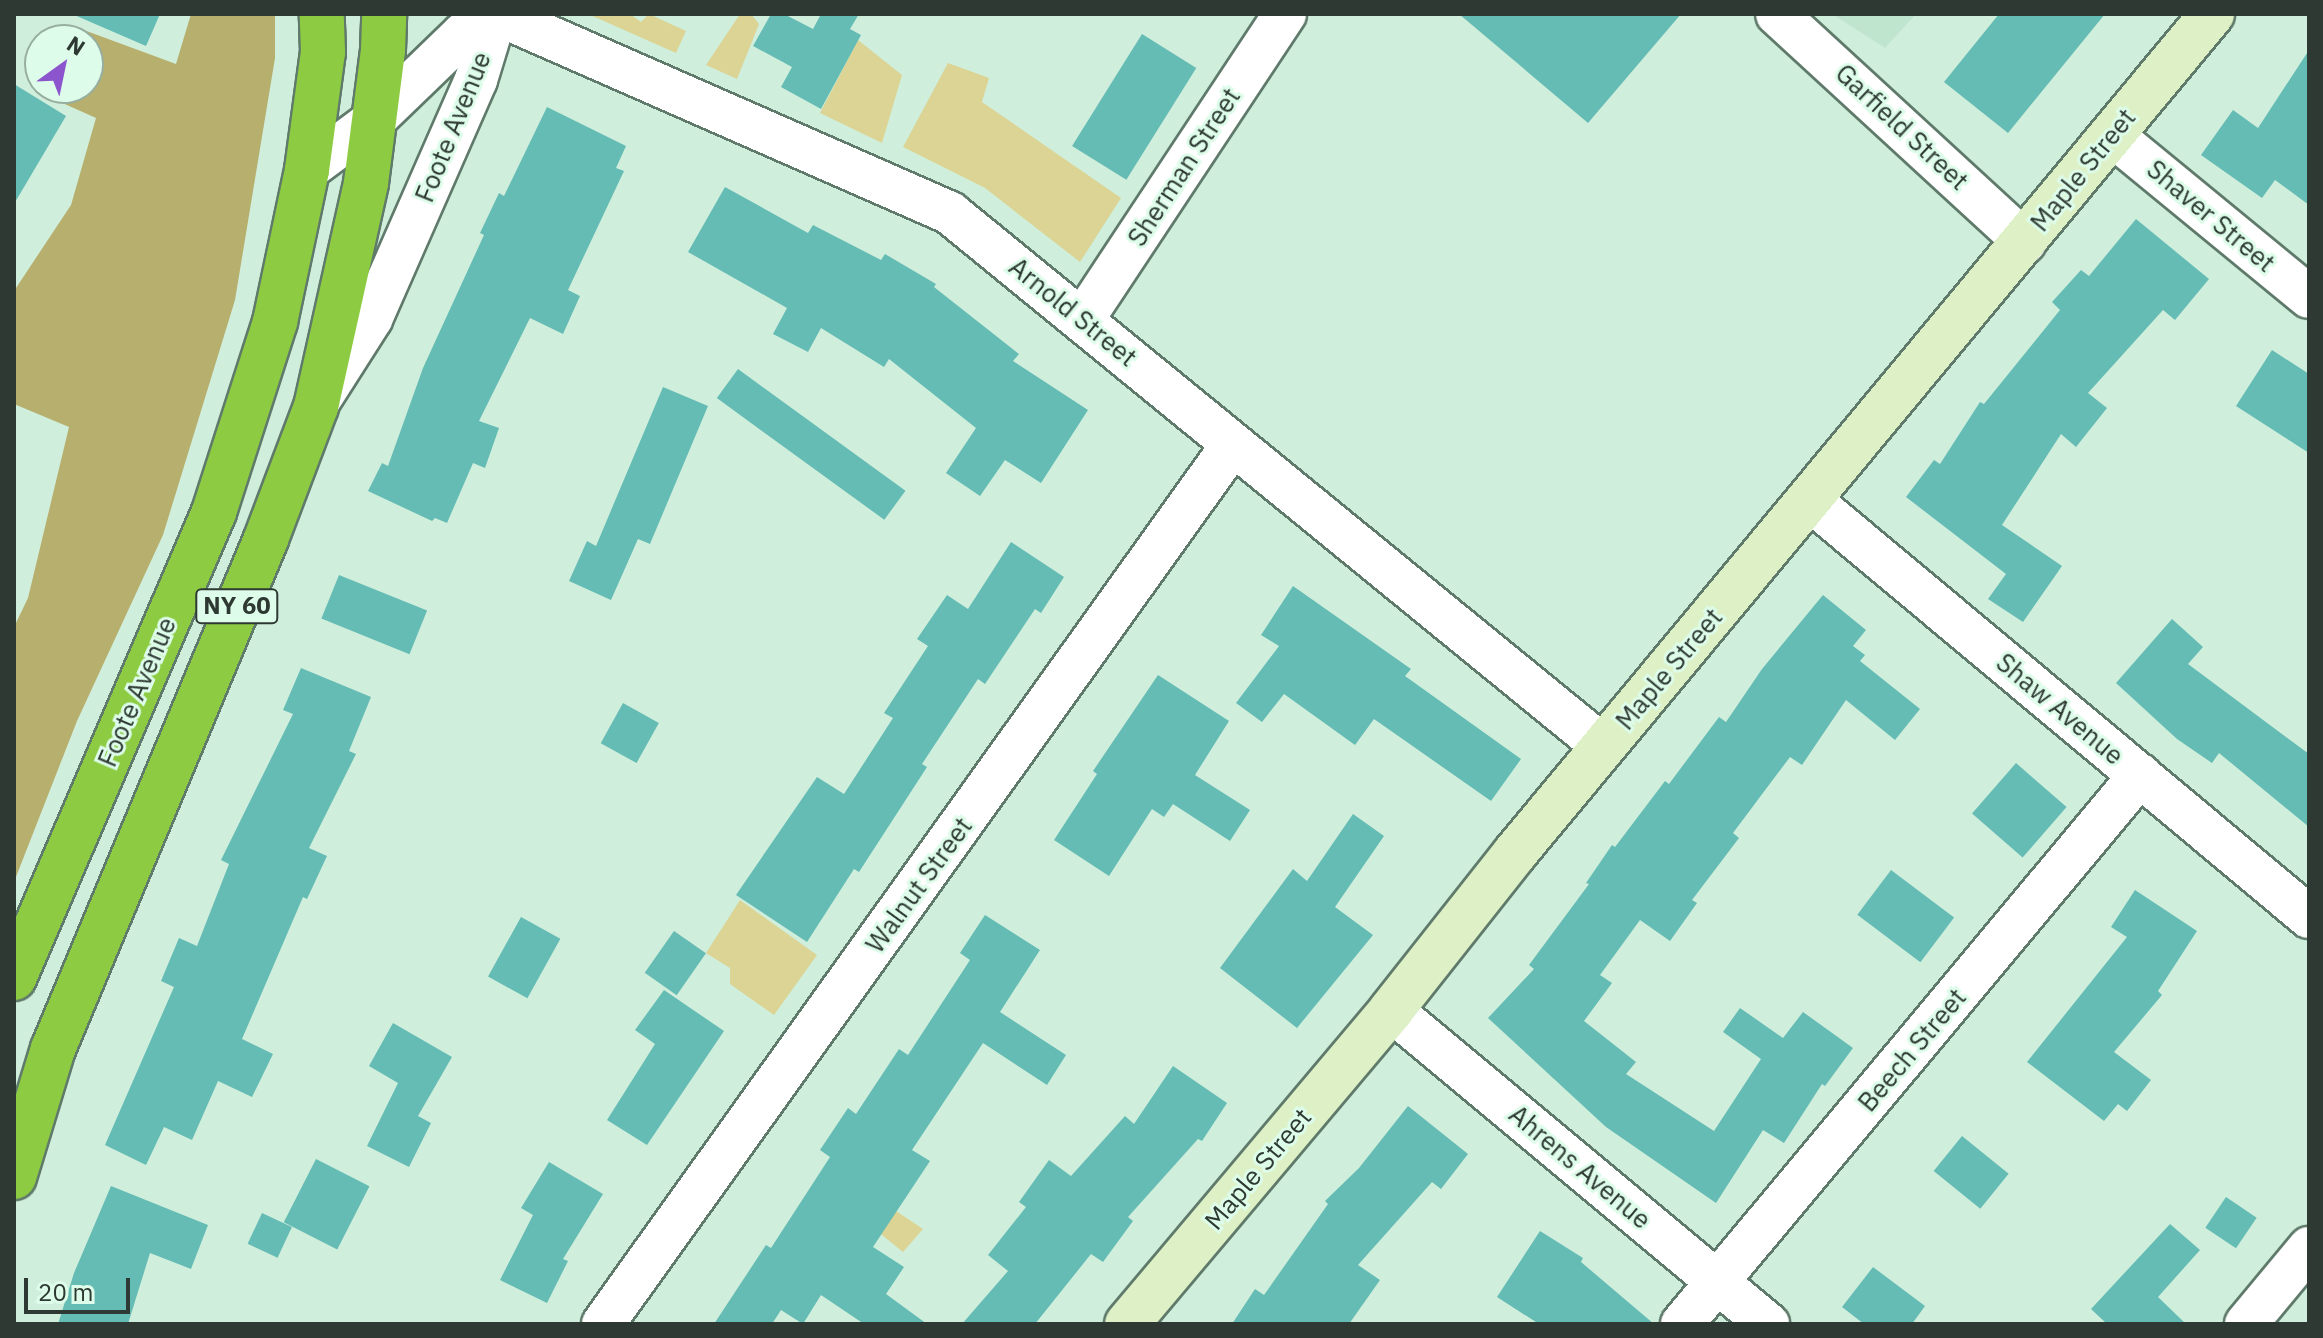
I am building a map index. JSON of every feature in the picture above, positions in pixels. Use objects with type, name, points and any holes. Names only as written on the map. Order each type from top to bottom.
[{"type":"highway","name":"Foote Avenue","points":[[14,978],[214,512],[275,322],[307,170],[323,52],[322,14]]},
{"type":"highway","name":"Foote Avenue","points":[[14,1177],[53,1049],[266,539],[316,407],[364,192],[383,50],[384,14]]},
{"type":"street","name":"Foote Avenue","points":[[307,170],[374,120],[463,34],[496,14]]},
{"type":"street","name":"Foote Avenue","points":[[316,407],[371,319],[476,80],[496,14]]},
{"type":"street","name":"Arnold Street","points":[[496,14],[950,213],[1591,736]]},
{"type":"street","name":"Sherman Street","points":[[1083,319],[1285,14]]},
{"type":"street","name":"Garfield Street","points":[[1777,14],[2025,242]]},
{"type":"street","name":"Maple Street","points":[[1127,1324],[1391,1010],[1591,736],[1811,501],[2212,14]]},
{"type":"street","name":"Shaver Street","points":[[2112,135],[2309,297]]},
{"type":"street","name":"Walnut Street","points":[[603,1324],[1233,444]]},
{"type":"street","name":"Shaw Avenue","points":[[1811,501],[2309,917]]},
{"type":"street","name":"Beech Street","points":[[1682,1324],[2140,775]]},
{"type":"street","name":"Ahrens Avenue","points":[[1391,1010],[1768,1324]]},
{"type":"street","points":[[2246,1324],[2309,1248]]},
{"type":"shaded area","points":[[191,14],[275,14],[275,58],[235,300],[163,535],[77,721],[14,882],[14,627],[28,598],[69,427],[14,404],[14,291],[71,205],[96,118],[65,104],[104,104],[104,37],[176,64]]},
{"type":"shaded area","points":[[588,14],[630,14],[641,22],[649,14],[686,31],[676,53]]},
{"type":"shaded area","points":[[740,14],[751,14],[759,24],[737,79],[706,65]]},
{"type":"shaded area","points":[[1832,14],[1916,14],[1885,48]]},
{"type":"shaded area","points":[[858,40],[902,75],[882,143],[820,113]]},
{"type":"shaded area","points":[[948,63],[989,78],[982,102],[1121,198],[1080,262],[985,188],[903,147]]},
{"type":"shaded area","points":[[740,900],[817,955],[774,1015],[730,984],[730,968],[706,953]]},
{"type":"shaded area","points":[[860,1187],[923,1229],[903,1252],[866,1222]]},
{"type":"building","points":[[72,14],[160,14],[146,46],[104,28],[104,24],[95,24]]},
{"type":"building","points":[[771,14],[784,14],[813,29],[821,14],[859,14],[850,29],[861,35],[821,109],[781,87],[792,67],[753,46]]},
{"type":"building","points":[[1459,14],[1681,14],[1588,123]]},
{"type":"building","points":[[1999,14],[2105,14],[2008,133],[1944,82]]},
{"type":"building","points":[[1142,34],[1196,68],[1126,180],[1072,146]]},
{"type":"building","points":[[2309,50],[2309,205],[2275,180],[2262,198],[2201,155],[2233,110],[2258,128]]},
{"type":"building","points":[[14,84],[24,90],[24,104],[46,104],[66,116],[14,204]]},
{"type":"building","points":[[547,107],[626,146],[616,168],[624,171],[568,290],[580,296],[563,334],[530,318],[479,421],[499,428],[485,468],[473,463],[447,523],[435,518],[432,521],[368,491],[382,463],[388,466],[423,368],[484,235],[480,233],[499,193],[504,196]]},
{"type":"building","points":[[725,187],[808,233],[813,225],[881,260],[885,254],[936,284],[934,287],[1019,354],[1013,361],[1088,410],[1041,483],[1005,460],[980,496],[946,473],[976,428],[889,359],[884,367],[821,328],[808,352],[773,334],[787,308],[688,252]]},
{"type":"building","points":[[2136,219],[2209,279],[2175,320],[2163,310],[2088,393],[2107,408],[2076,447],[2061,434],[2002,525],[2062,566],[2023,622],[1988,599],[2006,574],[1906,497],[1934,460],[1940,464],[1980,402],[1984,404],[2060,310],[2052,302],[2081,270],[2089,276]]},
{"type":"building","points":[[2272,350],[2309,374],[2309,453],[2236,406]]},
{"type":"building","points":[[738,369],[905,491],[884,520],[717,398]]},
{"type":"building","points":[[663,387],[708,406],[650,544],[638,539],[611,600],[569,581],[587,541],[596,546]]},
{"type":"building","points":[[1011,542],[1064,577],[1041,613],[1035,609],[985,684],[978,679],[922,764],[927,767],[859,872],[854,869],[807,942],[736,895],[817,777],[844,794],[893,718],[884,713],[928,646],[917,639],[947,595],[968,609]]},
{"type":"building","points":[[339,575],[427,611],[409,654],[321,619]]},
{"type":"building","points":[[1293,586],[1411,669],[1405,676],[1521,759],[1491,801],[1374,719],[1355,745],[1284,694],[1262,722],[1236,703],[1279,646],[1261,635]]},
{"type":"building","points":[[1823,595],[1866,630],[1853,646],[1865,655],[1860,661],[1920,709],[1895,740],[1846,700],[1802,765],[1790,757],[1733,833],[1739,838],[1692,900],[1697,903],[1670,941],[1640,920],[1600,975],[1612,983],[1584,1021],[1636,1062],[1626,1074],[1714,1131],[1761,1059],[1723,1032],[1740,1008],[1783,1038],[1803,1012],[1853,1048],[1825,1086],[1822,1084],[1784,1143],[1763,1130],[1716,1203],[1606,1127],[1488,1018],[1534,969],[1529,965],[1589,884],[1586,883],[1612,845],[1615,847],[1665,781],[1669,784],[1719,717],[1726,722],[1762,669]]},
{"type":"building","points":[[2172,619],[2203,647],[2188,664],[2309,754],[2309,827],[2219,753],[2212,763],[2177,739],[2116,683]]},
{"type":"building","points":[[301,668],[371,697],[349,751],[356,754],[309,848],[327,856],[307,899],[303,897],[242,1039],[273,1054],[252,1097],[218,1081],[192,1140],[164,1127],[146,1165],[105,1145],[174,987],[161,981],[179,938],[197,946],[229,864],[221,860],[293,714],[283,710]]},
{"type":"building","points":[[1158,675],[1229,721],[1195,775],[1250,810],[1230,841],[1173,804],[1164,817],[1152,809],[1109,876],[1054,840],[1097,774],[1093,771]]},
{"type":"building","points":[[623,703],[659,723],[637,763],[601,743]]},
{"type":"building","points":[[2016,763],[2067,807],[2023,858],[1972,814]]},
{"type":"building","points":[[1353,814],[1384,836],[1335,907],[1373,935],[1297,1028],[1220,968],[1293,869],[1307,881]]},
{"type":"building","points":[[1891,870],[1954,918],[1920,962],[1857,915]]},
{"type":"building","points":[[2135,890],[2197,931],[2158,991],[2162,995],[2114,1052],[2151,1080],[2127,1111],[2118,1104],[2104,1121],[2027,1062],[2127,937],[2111,927]]},
{"type":"building","points":[[985,915],[1040,950],[1000,1012],[1066,1055],[1047,1085],[983,1043],[912,1150],[930,1161],[873,1247],[904,1267],[886,1294],[927,1324],[864,1324],[821,1295],[803,1324],[781,1310],[772,1324],[714,1324],[766,1245],[771,1248],[830,1157],[820,1150],[848,1108],[856,1114],[899,1049],[908,1055],[970,960],[960,953]]},
{"type":"building","points":[[521,917],[560,939],[527,998],[488,976]]},
{"type":"building","points":[[674,931],[706,953],[677,995],[645,973]]},
{"type":"building","points":[[664,990],[724,1031],[647,1145],[607,1120],[655,1044],[635,1030]]},
{"type":"building","points":[[393,1023],[452,1057],[418,1116],[431,1123],[409,1167],[367,1146],[398,1083],[369,1066]]},
{"type":"building","points":[[1173,1066],[1227,1103],[1202,1141],[1198,1139],[1128,1217],[1133,1221],[1103,1262],[1091,1254],[1035,1324],[962,1324],[1008,1271],[988,1255],[1026,1207],[1019,1202],[1049,1160],[1071,1176],[1125,1116],[1134,1124]]},
{"type":"building","points":[[1408,1106],[1468,1154],[1441,1189],[1432,1182],[1358,1265],[1380,1280],[1349,1324],[1232,1324],[1255,1289],[1264,1295],[1328,1204],[1325,1201],[1359,1168]]},
{"type":"building","points":[[1962,1136],[2009,1174],[1980,1209],[1934,1171]]},
{"type":"building","points":[[316,1159],[369,1186],[337,1250],[284,1222]]},
{"type":"building","points":[[549,1162],[603,1194],[563,1259],[568,1261],[547,1303],[500,1280],[533,1215],[521,1208]]},
{"type":"building","points":[[111,1186],[208,1225],[191,1269],[150,1253],[128,1324],[58,1324],[74,1273]]},
{"type":"building","points":[[2226,1197],[2257,1218],[2236,1248],[2205,1228]]},
{"type":"building","points":[[262,1213],[292,1227],[278,1258],[248,1244]]},
{"type":"building","points":[[2170,1224],[2200,1250],[2158,1297],[2186,1324],[2107,1324],[2091,1309]]},
{"type":"building","points":[[1540,1231],[1583,1258],[1581,1262],[1654,1324],[1539,1324],[1497,1297]]},
{"type":"building","points":[[1873,1267],[1925,1306],[1912,1324],[1864,1324],[1842,1307]]}]
